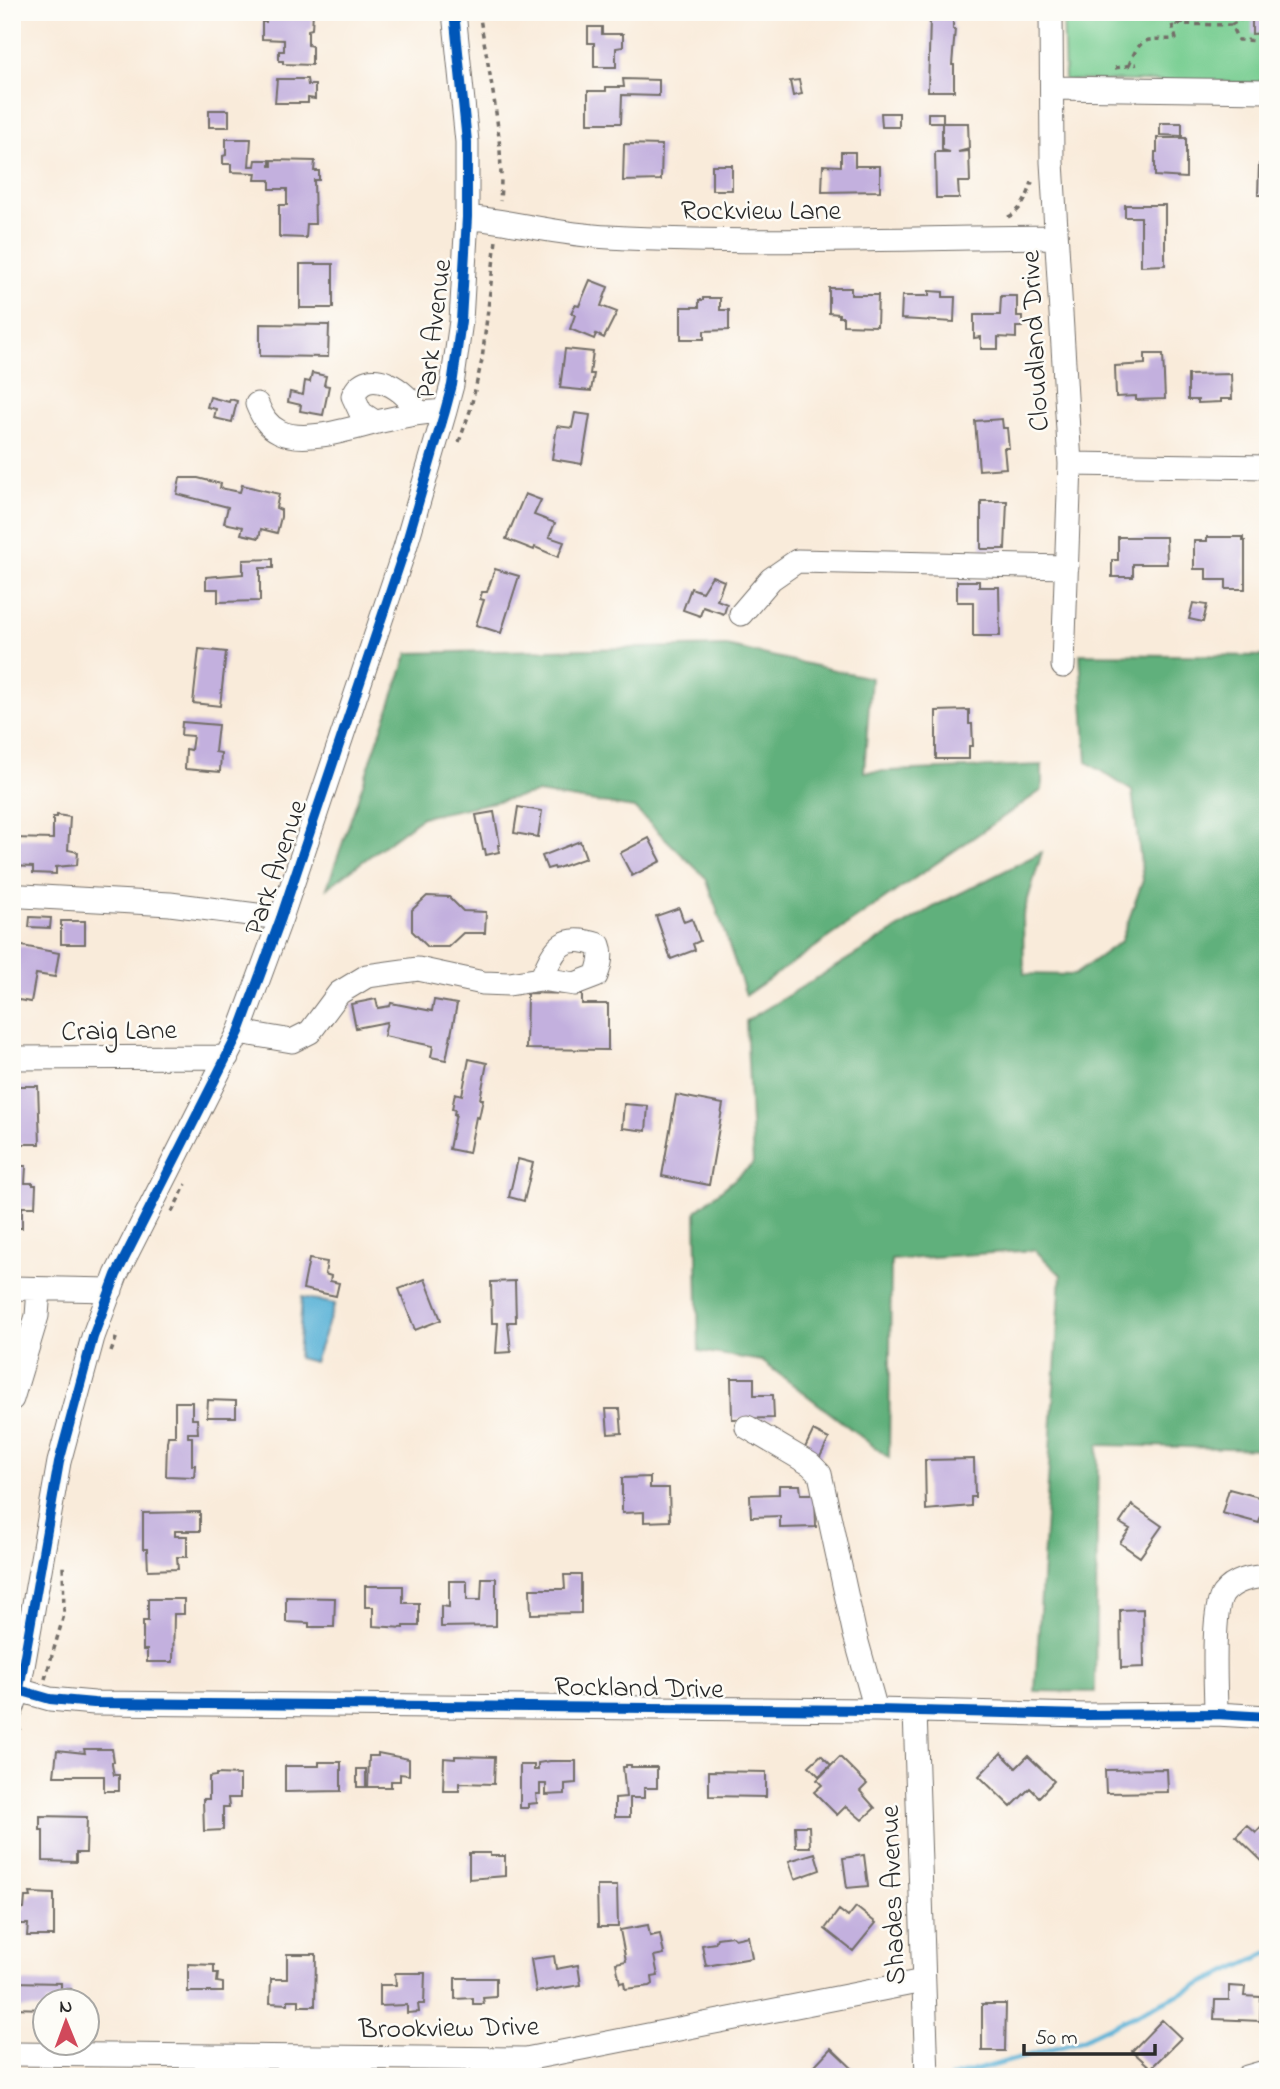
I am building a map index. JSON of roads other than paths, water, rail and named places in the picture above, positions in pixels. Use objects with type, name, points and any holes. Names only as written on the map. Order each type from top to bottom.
[{"type":"street","name":"Park Avenue","points":[[15,1695],[59,1462],[93,1337],[116,1275],[239,1032],[281,918],[405,548],[452,385],[461,321],[467,217],[467,142],[454,12]]},
{"type":"street","name":"Cloudland Drive","points":[[1051,12],[1052,162],[1070,464],[1063,666]]},
{"type":"street","points":[[1053,88],[1268,91]]},
{"type":"street","name":"Rockview Lane","points":[[467,217],[498,220],[542,230],[608,237],[745,240],[1056,237]]},
{"type":"street","points":[[375,422],[361,413],[353,396],[358,386],[366,382],[379,380],[390,385],[414,404],[418,413]]},
{"type":"street","points":[[257,404],[264,421],[281,433],[304,436],[342,432],[418,413],[445,411]]},
{"type":"street","points":[[1070,464],[1268,467]]},
{"type":"street","points":[[741,614],[771,579],[797,561],[1067,567]]},
{"type":"street","points":[[23,896],[170,904],[281,918]]},
{"type":"street","points":[[239,1032],[292,1041],[310,1032],[339,993],[367,976],[418,969],[483,983],[509,984],[541,979]]},
{"type":"street","name":"Craig Lane","points":[[12,1058],[227,1057]]},
{"type":"street","points":[[12,1289],[111,1290]]},
{"type":"street","points":[[12,1399],[37,1316],[38,1289]]},
{"type":"street","points":[[747,1427],[810,1464],[820,1474],[855,1635],[876,1710]]},
{"type":"street","points":[[1216,1714],[1217,1612],[1223,1595],[1236,1582],[1268,1576]]},
{"type":"street","name":"Rockland Drive","points":[[15,1695],[94,1703],[876,1710],[1086,1715],[1216,1714],[1268,1717]]},
{"type":"street","name":"Shades Avenue","points":[[915,1711],[927,2077]]},
{"type":"street","name":"Brookview Drive","points":[[12,2053],[526,2059],[923,1981]]},
{"type":"street","points":[[1247,2077],[1268,2071]]},
{"type":"water","points":[[302,1297],[335,1304],[314,1362],[298,1358]]},
{"type":"waterway","points":[[952,2077],[1077,2042],[1268,1953]]}]
